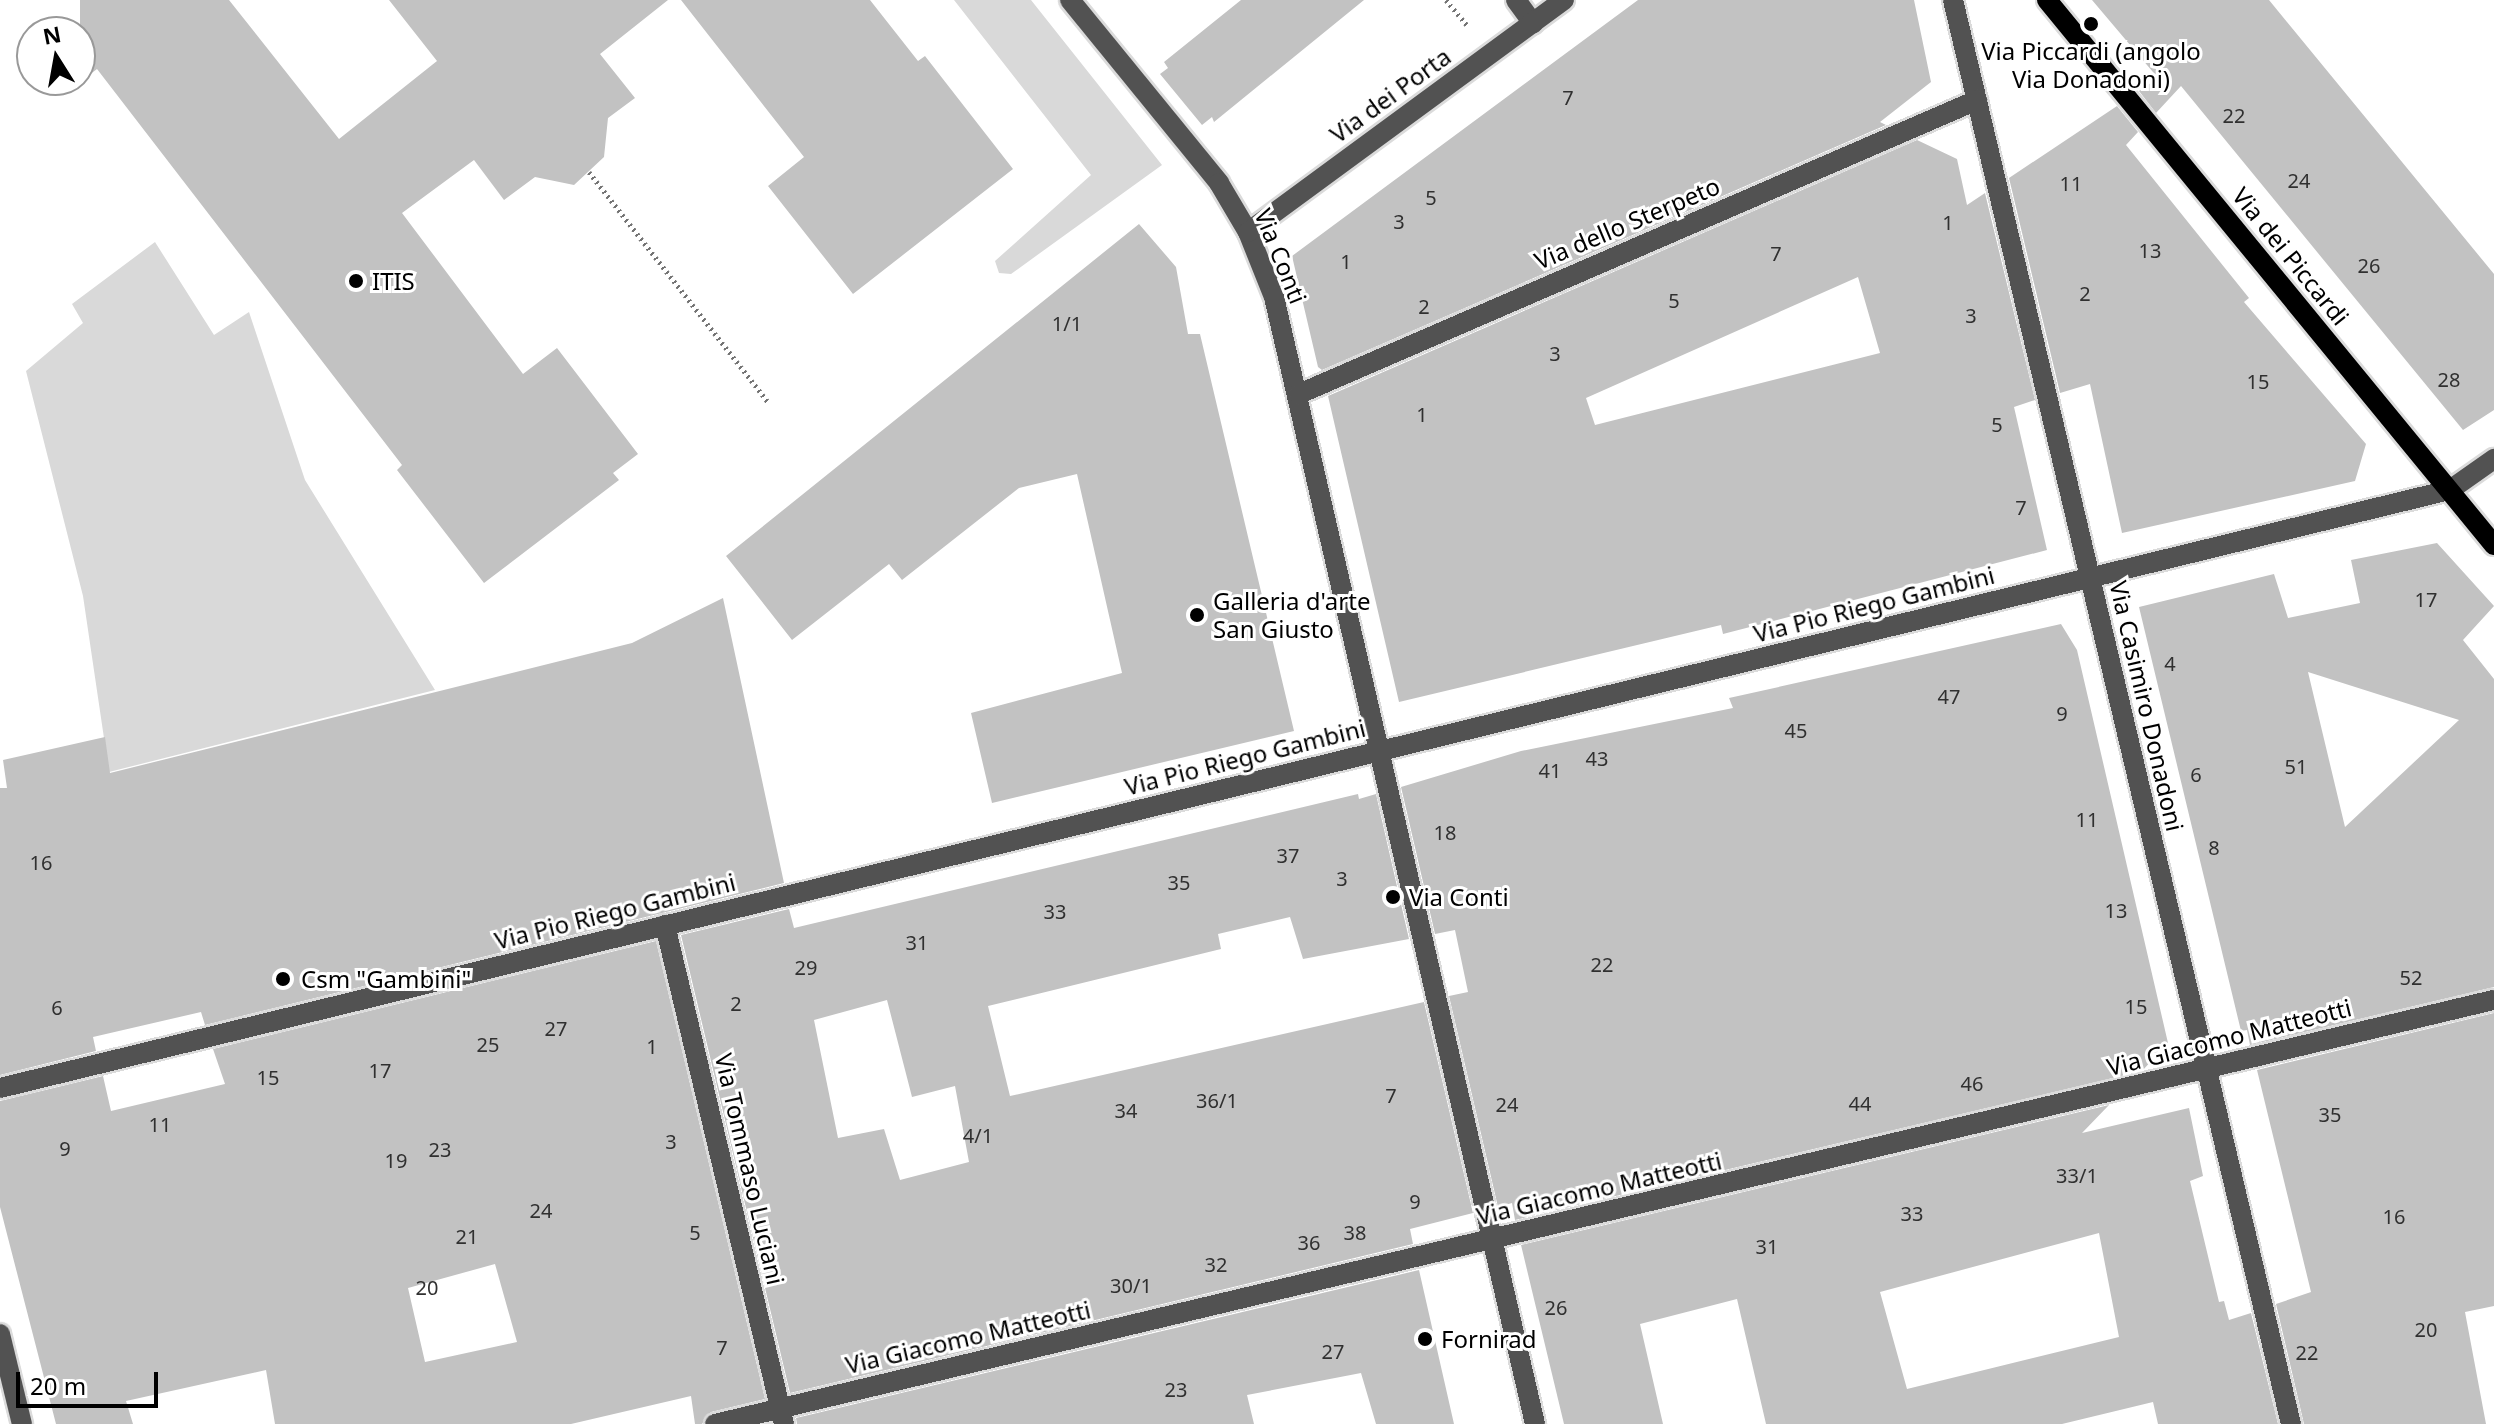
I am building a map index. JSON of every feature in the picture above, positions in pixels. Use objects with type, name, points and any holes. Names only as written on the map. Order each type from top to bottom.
[{"type":"main road","name":"Via dei Piccardi","points":[[2047,0],[2494,545]]},
{"type":"street","name":"Via Conti","points":[[1070,0],[1219,183],[1248,232],[1274,297],[1299,394],[1535,1424]]},
{"type":"street","points":[[1516,0],[1533,23]]},
{"type":"street","name":"Via dei Porta","points":[[1248,232],[1564,0]]},
{"type":"street","name":"Via Casimiro Donadoni","points":[[1953,0],[2291,1424]]},
{"type":"street","name":"Via dello Sterpeto","points":[[1299,394],[1977,100]]},
{"type":"street","name":"Via Pio Riego Gambini","points":[[0,1088],[2450,490],[2494,459]]},
{"type":"street","name":"Via Tommaso Luciani","points":[[665,925],[782,1416]]},
{"type":"street","name":"Via Giacomo Matteotti","points":[[715,1424],[782,1416],[1492,1240],[2494,1000]]},
{"type":"street","points":[[0,1334],[22,1424]]},
{"type":"path","points":[[1446,0],[1472,31]]},
{"type":"path","points":[[589,172],[768,402]]},
{"type":"shaded area","points":[[954,0],[1031,0],[1162,165],[1011,274],[999,273],[995,261],[1091,175]]},
{"type":"shaded area","points":[[155,242],[214,335],[249,312],[305,480],[435,690],[109,772],[83,596],[26,371],[83,323],[72,304]]},
{"type":"building","name":"ITIS","points":[[80,0],[229,0],[339,139],[437,61],[389,0],[668,0],[600,54],[635,98],[608,118],[604,157],[574,185],[535,177],[504,200],[474,160],[402,213],[523,374],[557,348],[638,454],[613,473],[619,480],[484,583],[397,470],[402,465],[96,70],[96,16],[80,16]]},
{"type":"building","points":[[681,0],[870,0],[918,61],[925,56],[1013,169],[853,294],[768,186],[804,157]]},
{"type":"building","points":[[1241,0],[1364,0],[1214,122],[1212,117],[1202,125],[1160,74],[1168,68],[1164,62]]},
{"type":"building","points":[[1638,0],[1914,0],[1931,82],[1880,122],[1886,125],[1322,370],[1318,367],[1292,256]]},
{"type":"building","points":[[2092,0],[2269,0],[2494,274],[2494,410],[2463,430],[2181,86],[2156,113],[2139,91],[2158,78]]},
{"type":"building","points":[[2117,106],[2138,132],[2126,145],[2249,298],[2244,302],[2366,444],[2355,481],[2122,533],[2090,384],[2060,393],[2009,178]]},
{"type":"building","points":[[1917,140],[1957,159],[1967,205],[1985,193],[2035,400],[2014,407],[2047,550],[1723,634],[1721,625],[1399,702],[1328,396]],"holes":[[[1858,277],[1880,353],[1595,425],[1586,398]]]},
{"type":"building","points":[[1139,224],[1176,267],[1188,334],[1200,334],[1294,731],[992,803],[971,713],[1122,673],[1077,474],[1019,488],[902,580],[889,564],[792,640],[726,556]]},
{"type":"building","points":[[2437,543],[2494,606],[2463,640],[2494,679],[2494,987],[2250,1045],[2247,1030],[2241,1031],[2139,607],[2274,574],[2288,618],[2360,603],[2351,560]],"holes":[[[2308,672],[2459,720],[2345,827]]]},
{"type":"building","points":[[723,598],[784,883],[205,1025],[201,1012],[93,1037],[96,1051],[0,1075],[0,788],[7,788],[3,760],[105,737],[110,773],[632,643]]},
{"type":"building","points":[[2061,624],[2077,650],[2168,1043],[2142,1071],[1515,1220],[1512,1203],[1498,1207],[1449,996],[1468,992],[1455,930],[1435,934],[1401,787],[1521,751],[1733,708],[1729,698]]},
{"type":"building","points":[[1358,794],[1359,799],[1376,794],[1409,939],[1303,959],[1290,917],[1218,934],[1221,949],[988,1006],[1010,1096],[1424,1002],[1473,1213],[1410,1229],[1413,1244],[790,1393],[681,935],[789,909],[794,928]],"holes":[[[887,1000],[912,1097],[955,1086],[969,1162],[900,1180],[884,1129],[838,1138],[814,1020]]]},
{"type":"building","points":[[656,941],[765,1399],[711,1412],[702,1424],[695,1424],[691,1396],[571,1424],[275,1424],[266,1370],[126,1401],[133,1424],[56,1424],[0,1207],[0,1101],[103,1076],[111,1111],[225,1084],[213,1049]],"holes":[[[495,1264],[517,1342],[425,1362],[408,1288]]]},
{"type":"building","points":[[2494,1013],[2494,1306],[2465,1312],[2486,1424],[2304,1424],[2276,1304],[2311,1292],[2257,1070]]},
{"type":"building","points":[[2109,1105],[2082,1133],[2189,1108],[2203,1176],[2190,1181],[2219,1302],[2224,1301],[2229,1320],[2251,1313],[2278,1424],[2158,1424],[2153,1402],[2062,1424],[1766,1424],[1737,1299],[1640,1324],[1663,1424],[1564,1424],[1521,1245]],"holes":[[[2099,1233],[2119,1337],[1907,1389],[1880,1292]]]},
{"type":"building","points":[[1419,1270],[1454,1424],[1376,1424],[1361,1373],[1247,1395],[1254,1424],[797,1424],[796,1418]]},
{"type":"place","name":"Via Piccardi (angolo Via Donadoni)","points":[[2091,24]]},
{"type":"place","name":"ITIS","points":[[356,281]]},
{"type":"place","name":"Galleria d'arte San Giusto","points":[[1197,615]]},
{"type":"place","name":"Via Conti","points":[[1393,897]]},
{"type":"place","name":"Csm \"Gambini\"","points":[[283,979]]},
{"type":"place","name":"Fornirad","points":[[1425,1339]]}]
